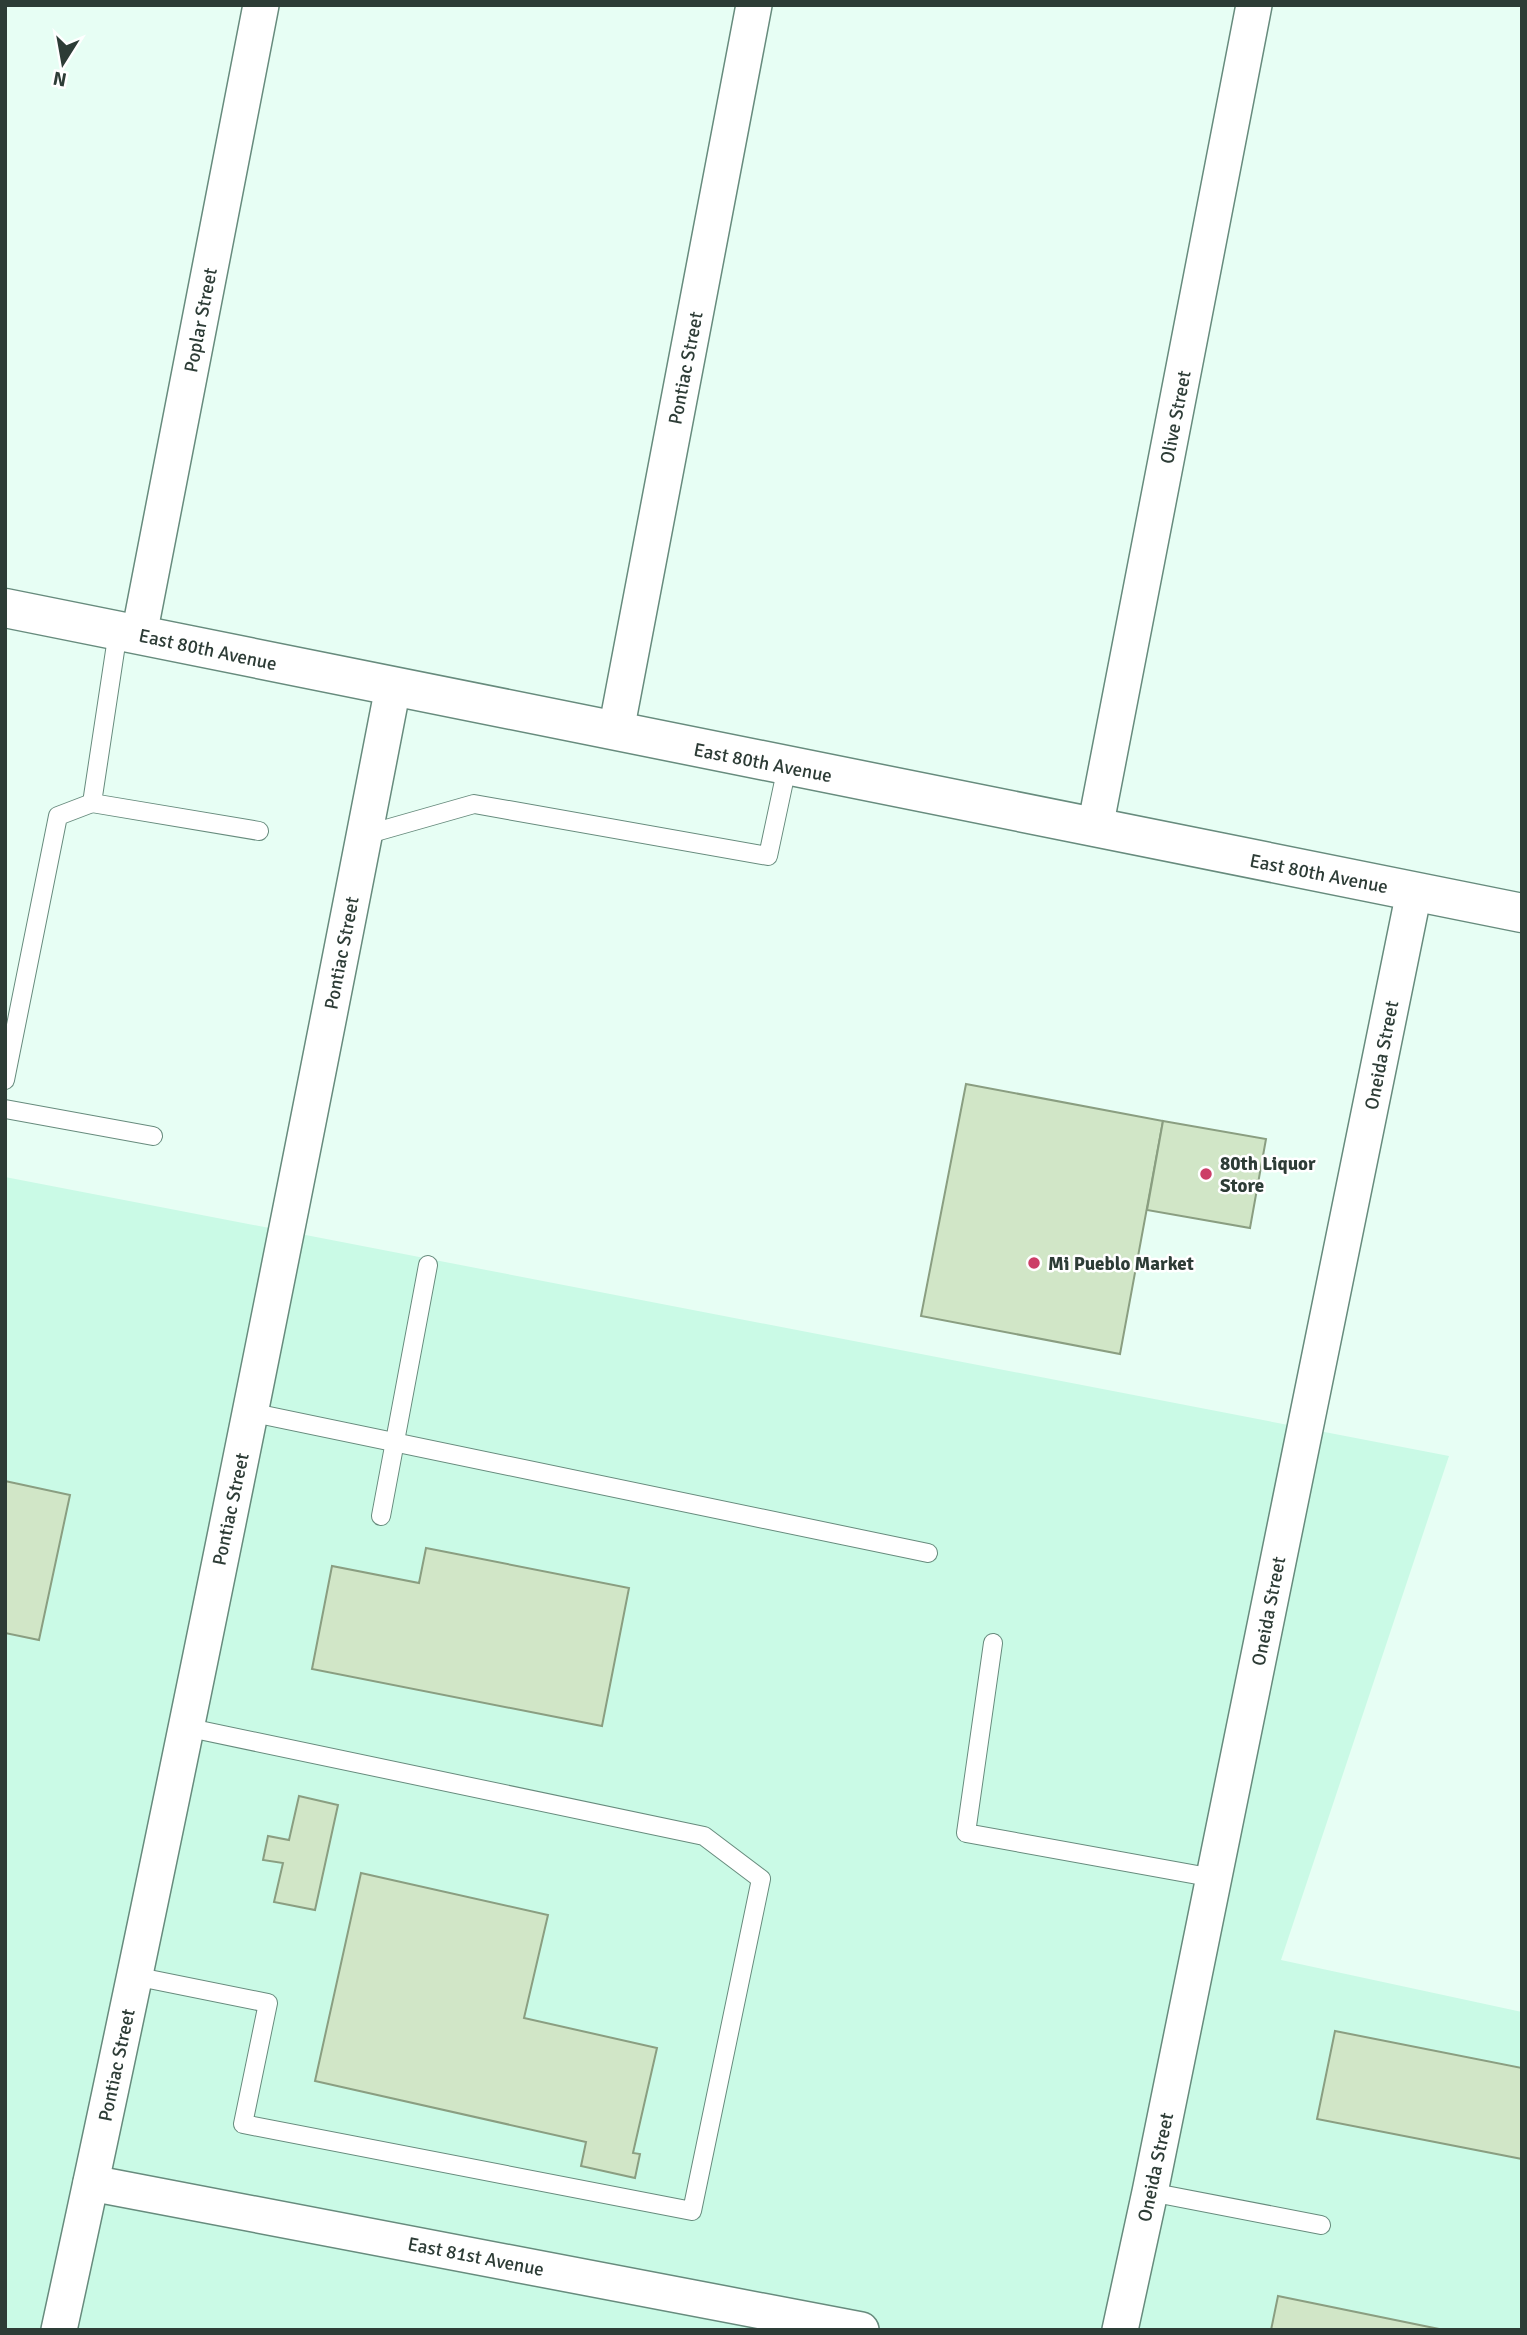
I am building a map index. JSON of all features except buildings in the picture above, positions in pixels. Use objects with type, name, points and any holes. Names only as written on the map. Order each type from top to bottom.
[{"type":"street","name":"Poplar Street","points":[[128,633],[261,5]]},
{"type":"street","name":"Pontiac Street","points":[[615,732],[754,5]]},
{"type":"street","name":"Olive Street","points":[[1095,828],[1254,5]]},
{"type":"street","name":"East 80th Avenue","points":[[5,608],[1522,913]]},
{"type":"street","name":"Pontiac Street","points":[[58,2330],[91,2183],[250,1412],[393,687]]},
{"type":"street","name":"Oneida Street","points":[[1120,2330],[1415,892]]},
{"type":"street","name":"East 81st Avenue","points":[[91,2183],[861,2330]]},
{"type":"lane","points":[[92,803],[128,633]]},
{"type":"lane","points":[[365,835],[474,804],[768,856],[787,767]]},
{"type":"lane","points":[[5,1080],[58,816],[92,803],[258,831]]},
{"type":"lane","points":[[5,1109],[153,1136]]},
{"type":"lane","points":[[381,1516],[428,1265]]},
{"type":"lane","points":[[250,1412],[928,1553]]},
{"type":"lane","points":[[993,1643],[966,1833],[1214,1878]]},
{"type":"lane","points":[[134,1976],[268,2003],[243,2124],[692,2211],[761,1879],[704,1836],[185,1727]]},
{"type":"lane","points":[[1150,2192],[1321,2225]]},
{"type":"shaded area","points":[[5,1177],[1449,1456],[1281,1960],[1522,2012],[1522,2330],[5,2330]]},
{"type":"place","name":"80th Liquor Store","points":[[1206,1174]]},
{"type":"place","name":"Mi Pueblo Market","points":[[1034,1263]]}]
